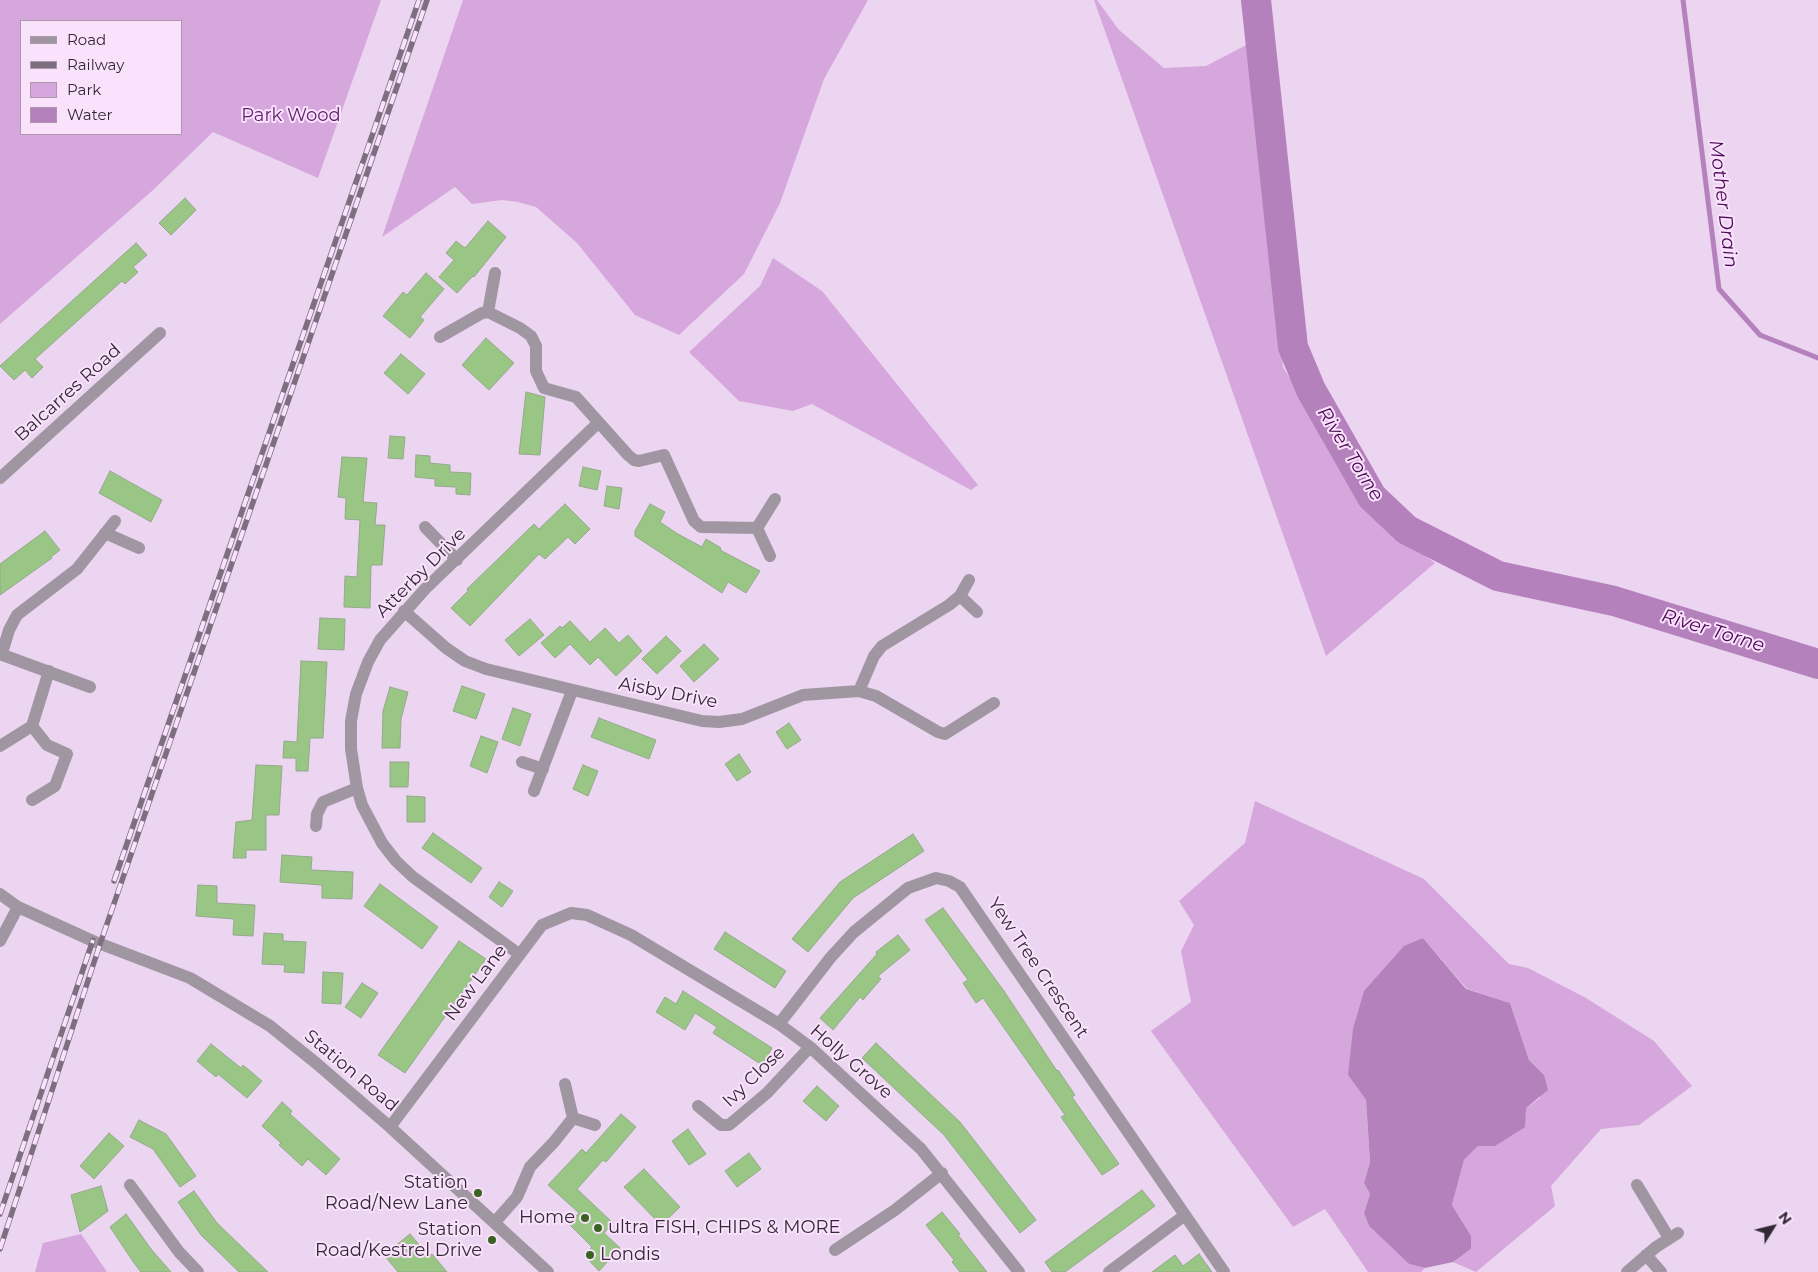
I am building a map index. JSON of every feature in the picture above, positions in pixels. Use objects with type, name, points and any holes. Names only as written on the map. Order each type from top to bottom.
[{"type":"street","points":[[488,312],[494,273]]},
{"type":"street","points":[[440,336],[482,313],[488,312],[520,328],[531,336],[536,346],[536,371],[544,388],[576,396],[598,423],[634,460],[639,461],[660,455],[667,458],[694,521],[700,527],[757,528]]},
{"type":"street","name":"Balcarres Road","points":[[0,478],[160,333]]},
{"type":"street","name":"Atterby Drive","points":[[519,954],[413,877],[396,861],[382,843],[362,805],[357,788],[351,749],[351,721],[356,694],[368,662],[380,640],[404,612],[598,423]]},
{"type":"street","points":[[757,528],[775,500]]},
{"type":"street","points":[[90,686],[1,654],[9,630],[17,615],[77,569],[115,521]]},
{"type":"street","points":[[424,527],[457,560]]},
{"type":"street","points":[[757,528],[770,556]]},
{"type":"street","points":[[105,533],[139,548]]},
{"type":"street","points":[[969,580],[960,596],[931,617],[882,646],[874,656],[859,691],[876,696],[938,732],[946,734],[994,703]]},
{"type":"street","points":[[960,596],[977,612]]},
{"type":"street","name":"Aisby Drive","points":[[404,612],[446,648],[465,661],[486,669],[702,721],[719,722],[742,719],[803,695],[859,691]]},
{"type":"street","points":[[0,746],[32,726],[49,671]]},
{"type":"street","points":[[534,791],[572,691]]},
{"type":"street","points":[[32,726],[46,745],[67,754],[55,786],[32,800]]},
{"type":"street","points":[[522,762],[543,769]]},
{"type":"street","points":[[316,826],[317,814],[323,802],[357,788]]},
{"type":"street","name":"Yew Tree Crescent","points":[[779,1024],[854,932],[908,888],[936,878],[949,881],[960,887],[1224,1272]]},
{"type":"street","name":"Station Road","points":[[0,894],[18,907],[100,944],[190,978],[270,1026],[390,1127],[548,1272]]},
{"type":"street","points":[[0,940],[18,907]]},
{"type":"street","name":"New Lane","points":[[390,1127],[542,925],[571,913],[587,915],[617,928]]},
{"type":"street","name":"Holly Grove","points":[[617,928],[779,1024],[810,1047],[921,1149],[1019,1272]]},
{"type":"street","name":"Ivy Close","points":[[698,1106],[725,1127],[729,1125],[767,1093],[810,1047]]},
{"type":"street","points":[[565,1084],[573,1118]]},
{"type":"street","points":[[573,1118],[595,1125]]},
{"type":"street","points":[[495,1222],[517,1197],[530,1167],[554,1142],[573,1118]]},
{"type":"street","points":[[835,1250],[895,1210],[942,1174]]},
{"type":"street","points":[[130,1185],[179,1252],[198,1272]]},
{"type":"street","points":[[1627,1272],[1646,1255],[1674,1236],[1637,1185]]},
{"type":"street","points":[[1109,1272],[1185,1215]]},
{"type":"street","points":[[1646,1255],[1661,1272]]},
{"type":"green space","name":"Park Wood","points":[[0,0],[381,0],[318,178],[213,132],[152,191],[0,324]]},
{"type":"green space","points":[[463,0],[868,0],[824,79],[780,203],[744,274],[679,335],[635,315],[577,243],[536,207],[502,200],[472,204],[455,187],[382,237]]},
{"type":"green space","points":[[1094,0],[1097,0],[1119,30],[1164,68],[1206,66],[1256,40],[1283,367],[1375,518],[1435,563],[1326,656]]},
{"type":"green space","points":[[773,258],[822,291],[978,485],[971,490],[812,404],[793,411],[739,401],[689,352],[760,286]]},
{"type":"green space","points":[[1255,801],[1424,879],[1509,964],[1528,968],[1586,998],[1654,1041],[1692,1086],[1639,1125],[1601,1129],[1551,1186],[1555,1206],[1476,1272],[1453,1262],[1471,1249],[1462,1221],[1452,1205],[1464,1160],[1478,1146],[1495,1146],[1526,1108],[1540,1098],[1544,1075],[1529,1060],[1510,1003],[1467,989],[1423,938],[1348,1075],[1366,1100],[1370,1162],[1364,1183],[1370,1194],[1364,1213],[1369,1226],[1409,1264],[1425,1268],[1421,1272],[1368,1272],[1325,1209],[1293,1227],[1151,1031],[1191,1002],[1181,951],[1194,925],[1179,901],[1245,843]]},
{"type":"green space","points":[[81,1234],[107,1272],[35,1272],[43,1243]]},
{"type":"water","points":[[1423,938],[1466,989],[1510,1003],[1529,1060],[1544,1075],[1548,1090],[1526,1108],[1525,1127],[1495,1146],[1478,1146],[1464,1160],[1452,1205],[1471,1236],[1471,1249],[1453,1262],[1425,1268],[1409,1264],[1369,1226],[1364,1213],[1370,1194],[1364,1183],[1370,1162],[1366,1100],[1348,1075],[1353,1029],[1364,991],[1404,946]]},
{"type":"building","points":[[185,198],[196,210],[171,235],[159,223]]},
{"type":"building","points":[[488,221],[506,237],[474,277],[457,293],[439,277],[454,260],[446,253],[456,241],[465,248]]},
{"type":"building","points":[[136,243],[147,255],[133,267],[138,272],[125,284],[122,281],[35,359],[43,367],[32,378],[25,370],[14,380],[0,366]]},
{"type":"building","points":[[426,273],[444,289],[420,317],[424,320],[410,338],[383,316],[403,292],[407,295]]},
{"type":"building","points":[[486,338],[514,363],[489,390],[462,365]]},
{"type":"building","points":[[401,354],[425,374],[408,394],[384,373]]},
{"type":"building","points":[[526,392],[545,397],[540,455],[519,454]]},
{"type":"building","points":[[390,436],[405,437],[403,459],[388,458]]},
{"type":"building","points":[[416,455],[430,456],[430,463],[450,465],[450,472],[471,473],[470,495],[456,494],[456,487],[435,486],[435,479],[415,477]]},
{"type":"building","points":[[342,457],[367,458],[363,502],[377,503],[375,525],[385,525],[382,565],[371,565],[370,608],[344,607],[345,576],[357,577],[360,520],[345,519],[346,498],[338,497]]},
{"type":"building","points":[[583,467],[601,471],[597,490],[579,486]]},
{"type":"building","points":[[110,471],[162,500],[151,522],[99,493]]},
{"type":"building","points":[[607,486],[622,488],[619,509],[604,506]]},
{"type":"building","points":[[565,504],[590,529],[575,544],[568,537],[545,559],[539,554],[470,626],[451,608],[468,591],[467,589],[534,524],[539,529]]},
{"type":"building","points":[[650,504],[665,512],[660,522],[678,534],[702,547],[706,539],[721,548],[720,550],[760,571],[746,593],[728,582],[722,593],[635,536],[635,531]]},
{"type":"building","points":[[45,531],[60,550],[52,558],[0,595],[0,564]]},
{"type":"building","points":[[320,618],[345,619],[344,650],[318,649]]},
{"type":"building","points":[[530,619],[544,635],[519,656],[505,640]]},
{"type":"building","points":[[570,621],[590,642],[605,628],[619,643],[628,635],[642,651],[616,676],[598,657],[590,665],[570,644],[555,658],[541,643],[560,626],[562,628]]},
{"type":"building","points":[[666,636],[681,651],[657,674],[642,659]]},
{"type":"building","points":[[704,644],[719,659],[694,682],[680,666]]},
{"type":"building","points":[[301,661],[327,662],[323,738],[310,738],[308,771],[296,771],[296,758],[283,758],[284,741],[297,742]]},
{"type":"building","points":[[462,686],[485,694],[476,719],[453,711]]},
{"type":"building","points":[[390,687],[408,692],[401,719],[400,748],[382,748],[383,711]]},
{"type":"building","points":[[513,708],[531,714],[520,746],[502,739]]},
{"type":"building","points":[[599,718],[656,740],[649,759],[591,737]]},
{"type":"building","points":[[789,723],[801,740],[787,749],[776,732]]},
{"type":"building","points":[[481,736],[498,742],[487,773],[470,766]]},
{"type":"building","points":[[739,754],[751,772],[737,781],[725,764]]},
{"type":"building","points":[[390,762],[409,762],[408,787],[390,787]]},
{"type":"building","points":[[256,765],[282,766],[279,815],[266,815],[266,850],[246,850],[246,858],[233,858],[236,822],[252,820]]},
{"type":"building","points":[[583,765],[598,771],[588,796],[573,789]]},
{"type":"building","points":[[407,796],[425,797],[425,822],[407,822]]},
{"type":"building","points":[[433,833],[482,868],[471,883],[422,848]]},
{"type":"building","points":[[913,834],[924,851],[853,898],[808,952],[792,939],[840,882]]},
{"type":"building","points":[[282,855],[312,857],[311,870],[353,872],[352,899],[322,898],[322,885],[280,882]]},
{"type":"building","points":[[499,882],[513,891],[502,907],[489,897]]},
{"type":"building","points":[[380,884],[438,927],[422,949],[364,906]]},
{"type":"building","points":[[198,885],[217,886],[217,903],[255,905],[253,936],[233,935],[234,919],[196,916]]},
{"type":"building","points":[[943,908],[1004,991],[1075,1095],[1072,1097],[1119,1164],[1102,1175],[1061,1117],[1065,1115],[983,998],[976,1003],[963,983],[968,980],[925,920]]},
{"type":"building","points":[[725,932],[786,971],[775,988],[714,949]]},
{"type":"building","points":[[264,933],[283,934],[283,941],[306,942],[304,973],[284,972],[285,965],[262,964]]},
{"type":"building","points":[[898,935],[910,950],[878,976],[881,979],[863,1000],[860,997],[833,1030],[820,1018],[877,954],[876,952]]},
{"type":"building","points":[[459,941],[486,959],[405,1073],[378,1055]]},
{"type":"building","points":[[323,972],[343,973],[341,1004],[322,1003]]},
{"type":"building","points":[[362,983],[378,993],[361,1018],[345,1007]]},
{"type":"building","points":[[683,991],[772,1048],[762,1065],[713,1033],[717,1027],[695,1013],[685,1030],[656,1012],[665,997],[676,1004]]},
{"type":"building","points":[[876,1043],[960,1122],[1036,1220],[1020,1233],[944,1135],[862,1058]]},
{"type":"building","points":[[211,1044],[241,1068],[243,1065],[262,1081],[247,1098],[218,1074],[216,1077],[197,1061]]},
{"type":"building","points":[[817,1086],[839,1106],[826,1121],[803,1101]]},
{"type":"building","points":[[282,1102],[292,1111],[290,1114],[340,1159],[326,1175],[308,1159],[302,1166],[262,1126]]},
{"type":"building","points":[[621,1114],[636,1127],[606,1162],[603,1160],[577,1189],[613,1223],[604,1233],[620,1248],[599,1271],[584,1255],[592,1247],[569,1224],[579,1213],[548,1185],[582,1149],[586,1153]]},
{"type":"building","points":[[139,1120],[166,1134],[196,1176],[180,1187],[153,1149],[130,1137]]},
{"type":"building","points":[[688,1129],[706,1154],[689,1165],[672,1141]]},
{"type":"building","points":[[109,1133],[124,1146],[94,1179],[80,1166]]},
{"type":"building","points":[[749,1153],[761,1169],[737,1187],[725,1171]]},
{"type":"building","points":[[644,1169],[680,1207],[661,1225],[624,1187]]},
{"type":"building","points":[[101,1186],[108,1211],[80,1232],[71,1195]]},
{"type":"building","points":[[1142,1190],[1155,1206],[1065,1272],[1052,1272],[1045,1262]]},
{"type":"building","points":[[194,1191],[217,1223],[268,1272],[239,1272],[201,1235],[178,1202]]},
{"type":"building","points":[[942,1212],[987,1272],[960,1272],[952,1262],[954,1260],[926,1225]]},
{"type":"building","points":[[126,1214],[151,1249],[171,1272],[141,1272],[134,1263],[110,1227]]},
{"type":"building","points":[[410,1234],[429,1256],[432,1254],[447,1272],[398,1272],[384,1255]]},
{"type":"building","points":[[1199,1254],[1212,1272],[1152,1272],[1175,1255],[1183,1266]]},
{"type":"waterway","name":"River Torne","points":[[1256,0],[1293,347],[1311,390],[1372,497],[1407,530],[1498,576],[1614,601],[1818,664]]},
{"type":"waterway","name":"Mother Drain","points":[[1683,0],[1719,289],[1760,335],[1818,358]]},
{"type":"railway","points":[[114,881],[419,0]]},
{"type":"railway","points":[[0,1249],[100,944],[427,0]]},
{"type":"railway","points":[[0,1214],[93,940]]},
{"type":"place","name":"Station Road/New Lane","points":[[478,1193]]},
{"type":"place","name":"Home","points":[[585,1218]]},
{"type":"place","name":"ultra FISH, CHIPS & MORE","points":[[598,1228]]},
{"type":"place","name":"Station Road/Kestrel Drive","points":[[492,1240]]},
{"type":"place","name":"Londis","points":[[590,1255]]}]
